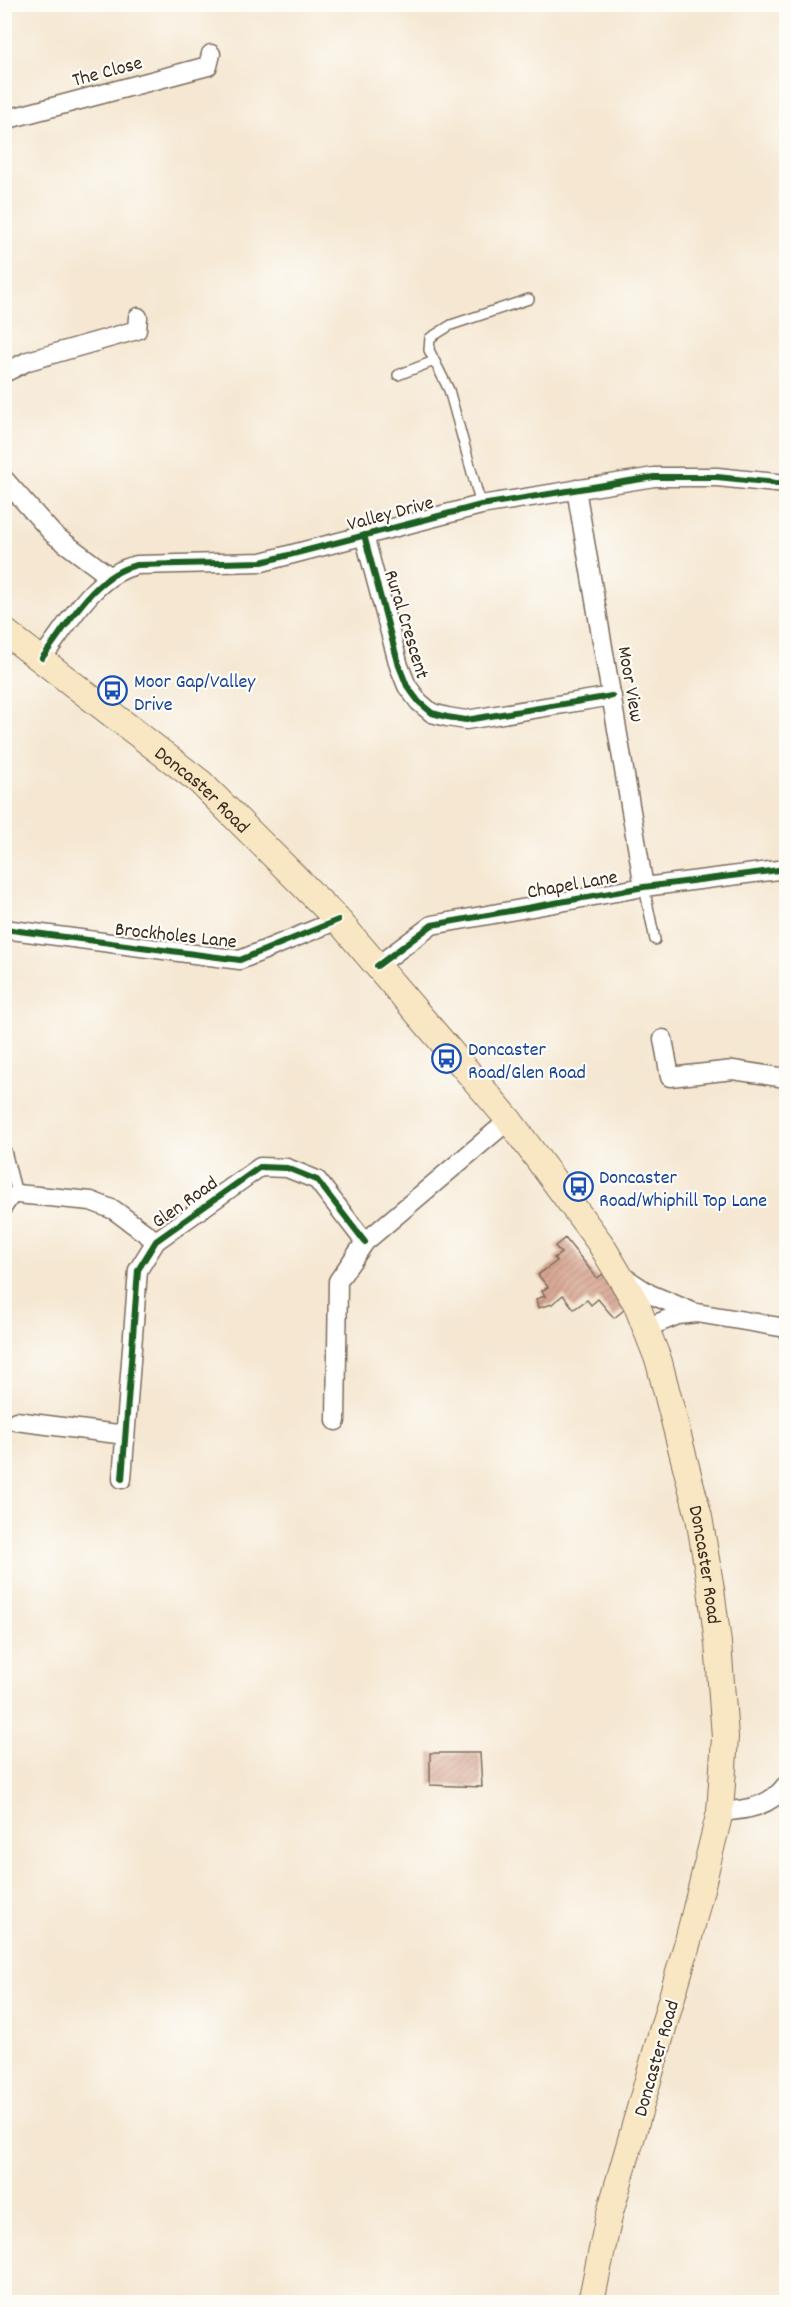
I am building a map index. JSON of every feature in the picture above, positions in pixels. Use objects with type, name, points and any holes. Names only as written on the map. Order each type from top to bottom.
[{"type":"main road","name":"Doncaster Road","points":[[4,631],[42,658],[200,782],[338,920],[508,1120],[600,1243],[620,1274],[646,1328],[673,1409],[699,1517],[718,1643],[725,1737],[720,1812],[688,1941],[609,2216],[591,2302]]},
{"type":"street","name":"The Close","points":[[4,120],[211,65]]},
{"type":"street","points":[[4,373],[28,361],[140,329]]},
{"type":"street","name":"Valley Drive","points":[[42,658],[89,597],[109,576],[121,568],[137,565],[262,562],[481,505],[654,477],[687,476],[786,484]]},
{"type":"street","points":[[4,479],[53,534],[109,576]]},
{"type":"street","name":"Moor View","points":[[576,489],[644,887]]},
{"type":"street","name":"Rural Crescent","points":[[364,535],[399,666],[407,686],[432,712],[466,720],[612,696]]},
{"type":"street","name":"Chapel Lane","points":[[377,966],[432,925],[644,887],[786,868]]},
{"type":"street","name":"Brockholes Lane","points":[[4,929],[240,960],[338,920]]},
{"type":"street","points":[[663,1039],[664,1078],[733,1070],[786,1079]]},
{"type":"street","points":[[336,1421],[338,1281],[365,1242],[508,1120]]},
{"type":"street","name":"Glen Road","points":[[122,1479],[138,1270],[156,1241],[260,1167],[287,1168],[317,1180],[365,1242]]},
{"type":"street","points":[[17,1194],[92,1201],[114,1210],[156,1241]]},
{"type":"street","points":[[620,1274],[650,1294],[695,1313]]},
{"type":"street","points":[[646,1328],[678,1315],[695,1313],[785,1322]]},
{"type":"street","points":[[16,1421],[125,1435]]},
{"type":"street","points":[[720,1812],[765,1804],[780,1794],[786,1785]]},
{"type":"lane","points":[[481,505],[449,390],[429,351],[430,339],[439,331],[529,299]]},
{"type":"lane","points":[[398,375],[434,361]]},
{"type":"lane","points":[[644,887],[655,940]]},
{"type":"lane","points":[[4,1212],[17,1194],[6,1150]]},
{"type":"building","points":[[565,1238],[597,1278],[603,1274],[629,1306],[614,1318],[598,1299],[591,1305],[587,1300],[574,1309],[563,1295],[552,1304],[538,1308],[536,1299],[545,1296],[542,1291],[548,1287],[538,1275],[557,1261],[554,1258],[561,1253],[555,1246]]},
{"type":"building","points":[[430,1753],[480,1753],[482,1787],[430,1785]]},
{"type":"cycle path","points":[[42,658],[72,616],[95,590],[122,570],[137,565],[262,562],[481,505],[654,477],[717,477],[786,484]]},
{"type":"cycle path","points":[[364,535],[399,666],[407,686],[419,702],[432,713],[466,720],[612,696]]},
{"type":"cycle path","points":[[377,966],[432,925],[644,887],[786,869]]},
{"type":"cycle path","points":[[4,929],[240,960],[338,920]]},
{"type":"cycle path","points":[[122,1479],[138,1270],[156,1241],[260,1167],[287,1168],[317,1180],[365,1242]]},
{"type":"place","name":"Moor Gap/Valley Drive","points":[[113,691]]},
{"type":"place","name":"Doncaster Road/Glen Road","points":[[447,1059]]},
{"type":"place","name":"Doncaster Road/Whiphill Top Lane","points":[[578,1187]]}]
